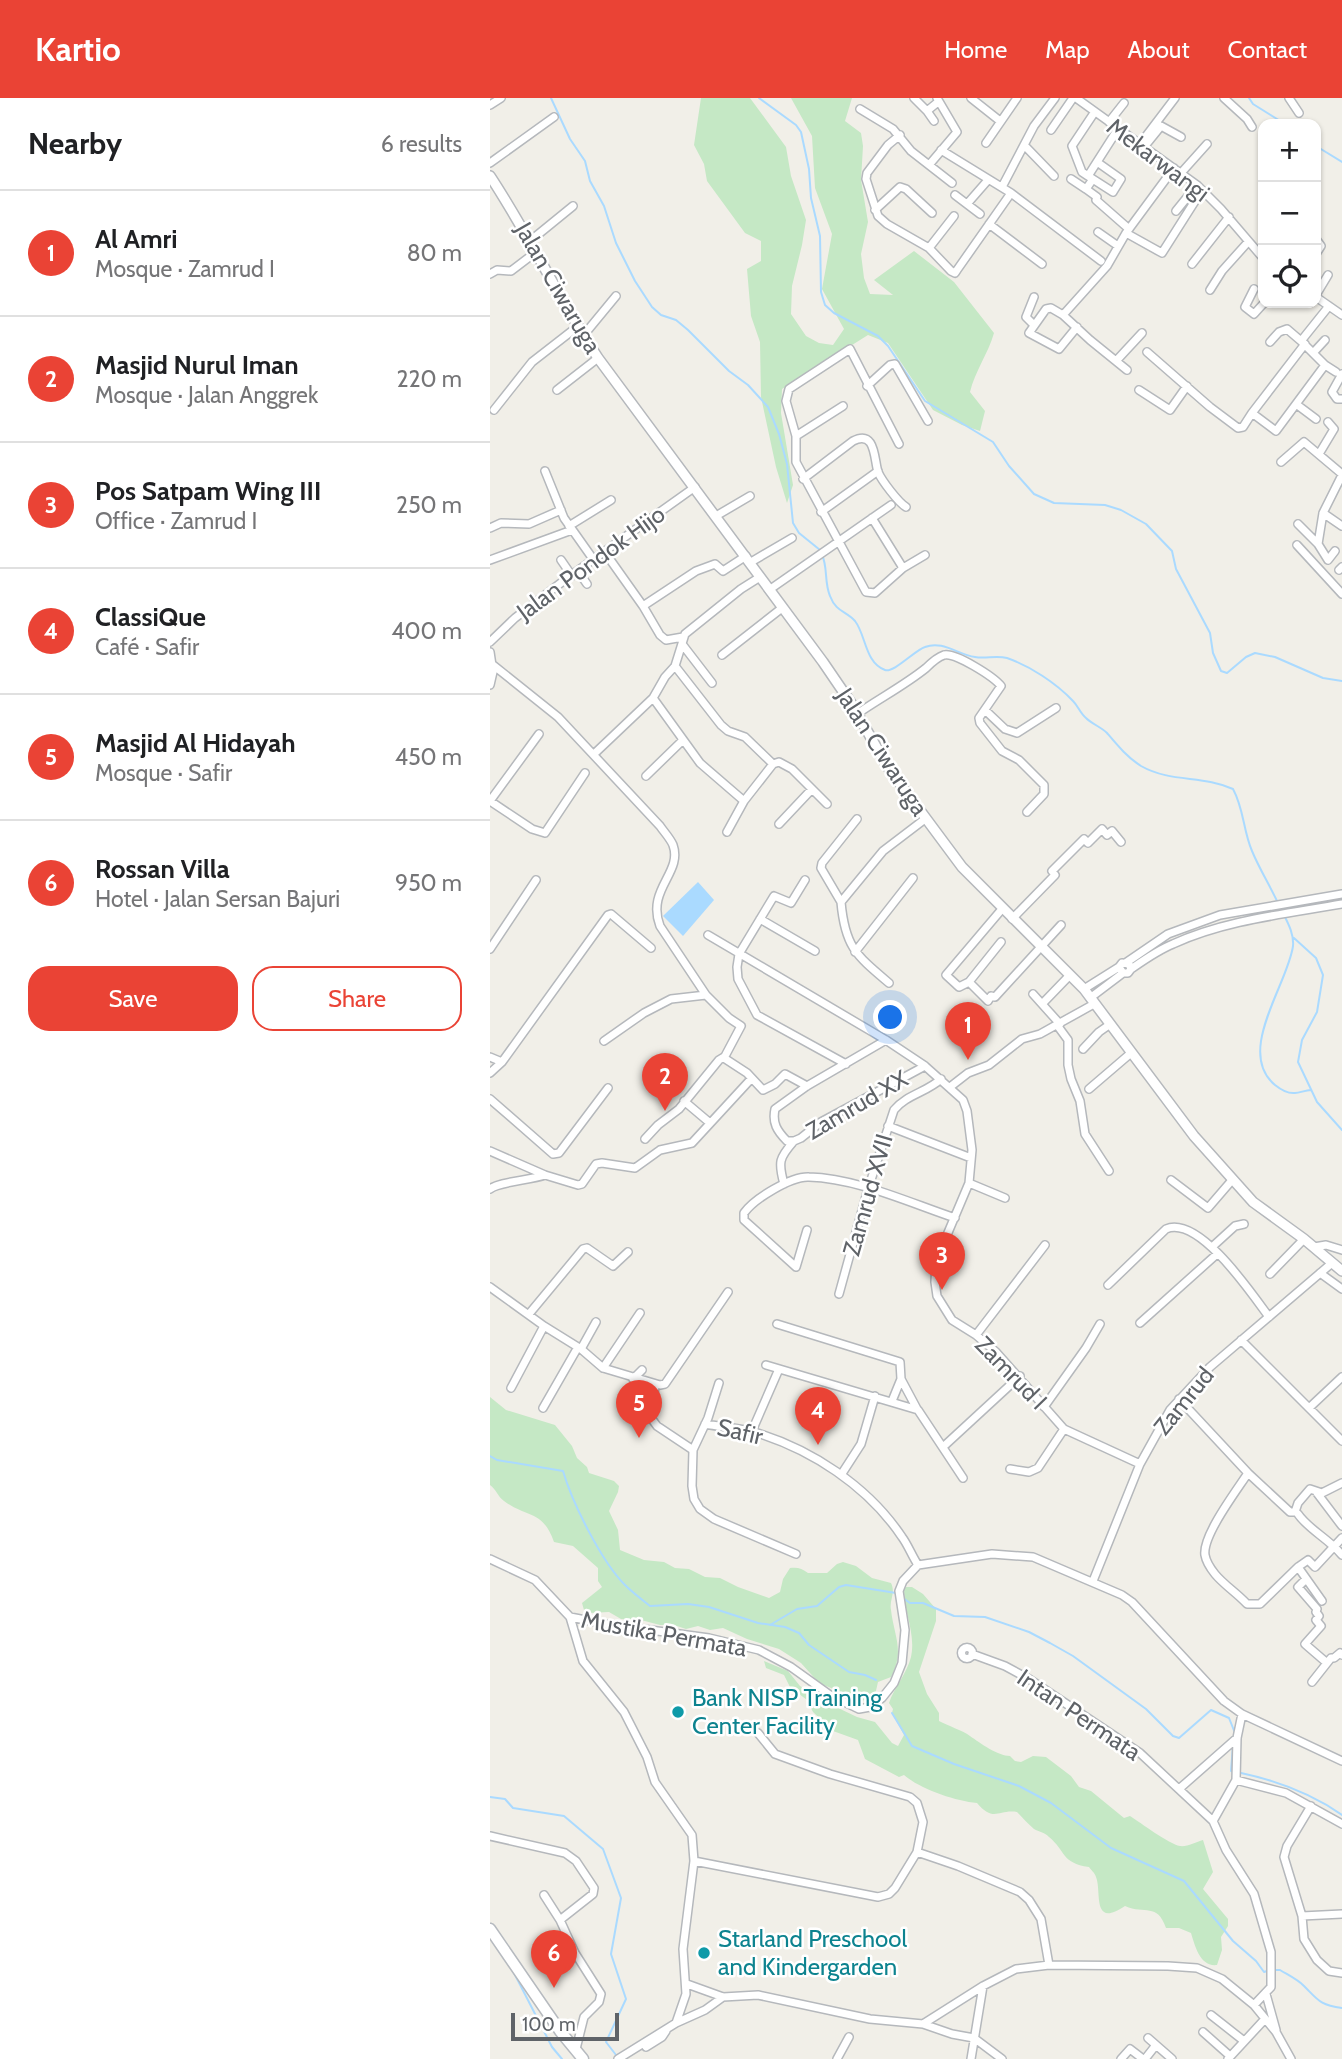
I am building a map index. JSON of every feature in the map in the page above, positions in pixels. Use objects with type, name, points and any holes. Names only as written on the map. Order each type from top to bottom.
[{"type":"main road","points":[[490,1929],[560,2031],[583,2059]]},
{"type":"street","points":[[490,105],[501,98]]},
{"type":"street","points":[[914,98],[934,121]]},
{"type":"street","points":[[971,98],[1000,121]]},
{"type":"street","points":[[986,143],[1017,98]]},
{"type":"street","points":[[1002,187],[1024,145],[1055,98]]},
{"type":"street","points":[[1051,130],[1074,98]]},
{"type":"street","name":"Mekarwangi","points":[[1074,98],[1199,187],[1229,217],[1258,253]]},
{"type":"street","points":[[1142,146],[1175,98]]},
{"type":"street","points":[[1224,98],[1247,119],[1251,127]]},
{"type":"street","points":[[1289,98],[1299,113]]},
{"type":"street","points":[[927,111],[937,100],[957,130],[929,165]]},
{"type":"street","points":[[1109,122],[1124,103]]},
{"type":"street","points":[[860,109],[900,135],[907,146],[952,183]]},
{"type":"street","points":[[1094,113],[1072,146],[1082,172],[1114,192],[1121,179],[1097,162]]},
{"type":"street","points":[[490,163],[554,117]]},
{"type":"street","points":[[1142,146],[1161,125],[1181,137]]},
{"type":"street","points":[[1086,189],[1097,162],[1118,129]]},
{"type":"street","points":[[900,135],[888,145],[867,173],[874,210],[887,224],[929,248],[955,273],[1011,193]]},
{"type":"street","points":[[1063,315],[1107,266],[1127,231],[1177,171],[1207,144]]},
{"type":"street","points":[[1024,145],[1054,176]]},
{"type":"street","points":[[941,150],[1011,193],[1101,261]]},
{"type":"street","name":"Jalan Ciwaruga","points":[[490,176],[530,240],[577,327],[598,358],[823,662],[887,766],[962,867],[1084,989],[1194,1136],[1254,1202],[1342,1271]]},
{"type":"street","points":[[1071,179],[1097,197],[1096,201],[1127,231],[1162,253],[1199,187]]},
{"type":"street","points":[[967,204],[988,180]]},
{"type":"street","points":[[874,210],[900,187],[906,189],[932,213]]},
{"type":"street","points":[[1176,211],[1199,187]]},
{"type":"street","points":[[955,195],[981,214]]},
{"type":"street","points":[[530,240],[573,206]]},
{"type":"street","points":[[929,248],[954,216]]},
{"type":"street","points":[[1192,264],[1229,217]]},
{"type":"street","points":[[989,224],[1042,264]]},
{"type":"street","points":[[1098,232],[1118,246]]},
{"type":"street","points":[[1210,290],[1248,242]]},
{"type":"street","points":[[490,274],[498,270],[510,271],[536,252]]},
{"type":"street","points":[[1321,287],[1328,275]]},
{"type":"street","points":[[1254,289],[1245,307],[1254,314],[1259,308]]},
{"type":"street","points":[[583,336],[616,296]]},
{"type":"street","points":[[1034,298],[1026,317],[1034,325]]},
{"type":"street","points":[[1321,299],[1342,315]]},
{"type":"street","points":[[1147,352],[1210,407],[1240,428],[1329,306]]},
{"type":"street","points":[[1077,327],[1059,349],[1029,333],[1048,308],[1063,315],[1077,327],[1116,361],[1127,370]]},
{"type":"street","points":[[494,410],[533,362],[577,327]]},
{"type":"street","points":[[1270,342],[1279,332],[1287,330],[1325,365],[1339,373],[1332,392],[1342,400]]},
{"type":"street","points":[[1116,361],[1142,333]]},
{"type":"street","points":[[1313,353],[1325,340]]},
{"type":"street","points":[[899,444],[850,349],[789,389],[786,401],[796,436],[796,462],[821,512],[868,593],[875,593],[903,568],[925,555]]},
{"type":"street","points":[[557,390],[598,358]]},
{"type":"street","points":[[867,386],[894,364],[928,421]]},
{"type":"street","points":[[1252,413],[1276,431],[1325,365]]},
{"type":"street","points":[[1139,390],[1170,411],[1187,386]]},
{"type":"street","points":[[1296,404],[1316,419]]},
{"type":"street","points":[[796,436],[844,406]]},
{"type":"street","points":[[1319,454],[1334,429],[1328,422]]},
{"type":"street","points":[[803,479],[853,441],[862,438],[872,446],[878,471],[897,500],[906,507]]},
{"type":"street","points":[[1281,462],[1304,442],[1342,475],[1323,513],[1318,544]]},
{"type":"street","points":[[545,471],[561,510],[593,559]]},
{"type":"street","points":[[821,512],[878,471]]},
{"type":"street","name":"Jalan Pondok Hijo","points":[[490,642],[515,618],[593,559],[695,487]]},
{"type":"street","points":[[716,516],[750,496]]},
{"type":"street","points":[[490,560],[571,528],[611,500]]},
{"type":"street","points":[[769,590],[891,505]]},
{"type":"street","points":[[490,528],[501,523],[529,523],[561,510]]},
{"type":"street","points":[[1323,513],[1342,526]]},
{"type":"street","points":[[872,518],[903,568]]},
{"type":"street","points":[[1298,524],[1318,544],[1328,561],[1335,551]]},
{"type":"street","points":[[643,606],[696,570],[715,565],[723,571],[792,538]]},
{"type":"street","points":[[1297,545],[1342,594]]},
{"type":"street","points":[[604,551],[660,635],[666,640],[683,641]]},
{"type":"street","points":[[561,559],[587,584]]},
{"type":"street","points":[[594,754],[653,698],[675,666],[683,641],[693,625],[760,577]]},
{"type":"street","points":[[722,654],[782,608]]},
{"type":"street","points":[[683,641],[712,683]]},
{"type":"street","points":[[490,652],[493,665],[490,685]]},
{"type":"street","points":[[857,715],[910,681],[945,654],[953,655],[1000,684],[1000,690],[979,718],[980,723],[1002,751],[1019,760],[1044,785],[1044,794],[1027,812]]},
{"type":"street","points":[[493,665],[558,717],[660,826],[672,844],[674,864],[661,888],[657,917],[660,926],[706,995],[741,1026],[724,1057],[645,1139]]},
{"type":"street","points":[[675,666],[721,725],[728,731],[745,737],[773,764]]},
{"type":"street","points":[[653,698],[700,762],[744,801]]},
{"type":"street","points":[[985,710],[1005,729],[1017,733],[1056,708]]},
{"type":"street","points":[[539,734],[490,801],[532,829],[545,834],[585,773]]},
{"type":"street","points":[[646,776],[683,740]]},
{"type":"street","points":[[727,832],[744,801],[773,764],[779,762],[792,769],[827,804]]},
{"type":"street","points":[[779,824],[812,789]]},
{"type":"street","points":[[858,819],[822,863],[821,868],[841,902],[848,937],[855,952],[889,983]]},
{"type":"street","points":[[841,902],[883,851],[925,819]]},
{"type":"street","points":[[1012,919],[1055,875],[1052,871],[1084,839],[1088,842],[1102,830],[1107,835],[1112,831],[1121,842]]},
{"type":"street","points":[[855,952],[913,878]]},
{"type":"street","points":[[490,949],[536,880]]},
{"type":"street","points":[[805,880],[791,903],[774,896],[739,954],[737,976],[755,1014],[846,1064]]},
{"type":"street","points":[[1129,966],[1168,934],[1220,915],[1342,894]]},
{"type":"street","points":[[1129,966],[1196,934],[1252,920],[1342,904]]},
{"type":"street","points":[[1001,942],[969,982],[959,988],[946,975],[1002,909]]},
{"type":"street","points":[[490,1073],[502,1062],[608,915],[613,914],[619,918],[651,948]]},
{"type":"street","points":[[760,919],[815,951]]},
{"type":"street","points":[[969,982],[988,1000],[991,996],[995,997],[1061,925]]},
{"type":"street","name":"Zamrud I","points":[[708,935],[886,1040],[925,1066],[966,1105],[972,1150],[969,1183],[936,1261],[935,1290],[943,1308],[952,1320],[976,1335],[1020,1376],[1065,1429],[1140,1464]]},
{"type":"street","points":[[950,1087],[968,1073],[989,1065],[1022,1039],[1040,1034],[1058,1024],[1092,1001],[1121,970],[1122,963],[1129,966]]},
{"type":"street","points":[[1084,989],[1121,970]]},
{"type":"street","points":[[1042,1004],[1070,975]]},
{"type":"street","points":[[1033,994],[1068,1040],[1068,1065],[1080,1101],[1085,1134],[1108,1171]]},
{"type":"street","points":[[604,1041],[644,1013],[671,999],[706,995]]},
{"type":"street","points":[[1083,1049],[1110,1025]]},
{"type":"street","name":"Zamrud XX","points":[[886,1040],[807,1086],[775,1109],[773,1119],[779,1133],[787,1141],[794,1142],[821,1122],[925,1066]]},
{"type":"street","points":[[1089,1089],[1131,1053]]},
{"type":"street","points":[[490,1057],[502,1062]]},
{"type":"street","points":[[724,1057],[747,1073],[764,1090],[785,1074],[807,1086]]},
{"type":"street","points":[[490,1151],[545,1175],[582,1184],[596,1164],[640,1167],[660,1150],[692,1143],[751,1079]]},
{"type":"street","name":"Zamrud XVII","points":[[839,1294],[867,1189],[894,1110],[901,1102],[941,1079]]},
{"type":"street","points":[[490,1099],[553,1154],[559,1153],[608,1088]]},
{"type":"street","points":[[684,1101],[710,1123]]},
{"type":"street","points":[[888,1126],[971,1158]]},
{"type":"street","points":[[784,1184],[780,1162],[782,1155],[794,1142]]},
{"type":"street","points":[[490,1189],[495,1185],[545,1175]]},
{"type":"street","points":[[807,1230],[796,1268],[743,1217],[747,1208],[784,1184],[808,1177],[846,1182],[955,1218]]},
{"type":"street","points":[[1171,1180],[1208,1208],[1233,1179]]},
{"type":"street","points":[[969,1183],[1006,1198]]},
{"type":"street","points":[[1212,1247],[1235,1226],[1244,1224]]},
{"type":"street","points":[[1108,1285],[1166,1229],[1186,1229],[1212,1247],[1269,1317]]},
{"type":"street","points":[[1270,1274],[1304,1239]]},
{"type":"street","points":[[976,1335],[1045,1245]]},
{"type":"street","points":[[1314,1247],[1326,1245],[1342,1250]]},
{"type":"street","points":[[529,1314],[583,1249],[588,1249],[613,1266],[628,1252]]},
{"type":"street","points":[[1140,1324],[1217,1254]]},
{"type":"street","name":"Zamrud","points":[[1093,1581],[1140,1464],[1157,1431],[1179,1399],[1210,1367],[1332,1263]]},
{"type":"street","points":[[1320,1273],[1342,1289]]},
{"type":"street","points":[[490,1287],[580,1348],[603,1368],[654,1385],[665,1384],[728,1292]]},
{"type":"street","points":[[603,1368],[640,1313]]},
{"type":"street","points":[[543,1408],[596,1322]]},
{"type":"street","points":[[777,1324],[899,1361],[901,1379],[963,1478]]},
{"type":"street","points":[[1044,1407],[1100,1324]]},
{"type":"street","points":[[511,1388],[544,1326]]},
{"type":"street","points":[[1241,1340],[1342,1441]]},
{"type":"street","points":[[766,1365],[918,1410]]},
{"type":"street","points":[[752,1432],[779,1369]]},
{"type":"street","points":[[634,1379],[642,1370]]},
{"type":"street","points":[[943,1447],[1020,1376]]},
{"type":"street","points":[[1309,1408],[1342,1377]]},
{"type":"street","points":[[892,1401],[901,1379]]},
{"type":"street","points":[[705,1424],[719,1383]]},
{"type":"street","points":[[654,1385],[654,1397],[646,1411],[649,1418],[693,1450]]},
{"type":"street","points":[[841,1475],[861,1444],[875,1396]]},
{"type":"street","points":[[1179,1399],[1248,1473],[1292,1513],[1296,1512],[1298,1503],[1310,1489],[1322,1493],[1342,1483]]},
{"type":"street","name":"Safir","points":[[796,1554],[714,1518],[700,1509],[694,1499],[692,1486],[693,1450],[705,1424],[752,1432],[800,1449],[841,1475],[886,1516],[904,1539],[918,1565]]},
{"type":"street","points":[[1010,1469],[1029,1472],[1038,1468],[1065,1429]]},
{"type":"street","points":[[1248,1473],[1217,1520],[1205,1553],[1216,1576],[1247,1604],[1260,1604],[1308,1560],[1315,1567],[1342,1538]]},
{"type":"street","points":[[1316,1492],[1342,1525]]},
{"type":"street","points":[[1298,1514],[1342,1555]]},
{"type":"street","points":[[918,1565],[992,1554],[1033,1557],[1093,1581],[1132,1602],[1224,1701],[1242,1714],[1342,1761]]},
{"type":"street","points":[[490,1559],[535,1580],[570,1617]]},
{"type":"street","name":"Mustika Permata","points":[[687,1984],[683,1949],[694,1861],[692,1835],[655,1782],[648,1756],[624,1712],[583,1661],[570,1617],[696,1636],[759,1650],[791,1667],[830,1695],[859,1709],[870,1707],[883,1698],[894,1683],[902,1663],[905,1630],[899,1591],[918,1565]]},
{"type":"street","points":[[1298,1567],[1322,1601]]},
{"type":"street","points":[[1306,1579],[1298,1587],[1317,1609],[1319,1616],[1316,1620],[1321,1626],[1304,1644],[1327,1663]]},
{"type":"street","name":"Intan Permata","points":[[972,1654],[1005,1666],[1029,1679],[1140,1753],[1213,1821]]},
{"type":"street","points":[[1312,1682],[1327,1663],[1342,1654]]},
{"type":"street","points":[[1242,1714],[1237,1738],[1236,1780],[1213,1821],[1226,1850],[1254,1894],[1266,1932],[1272,1968],[1269,1990],[1276,2032]]},
{"type":"street","points":[[694,1861],[878,1897],[889,1894],[895,1888],[917,1852],[923,1822],[920,1809],[911,1797],[830,1774],[775,1754],[758,1733]]},
{"type":"street","points":[[1179,1789],[1237,1738]]},
{"type":"street","points":[[1236,1780],[1286,1793],[1342,1824]]},
{"type":"street","points":[[1311,1806],[1284,1852],[1302,1916],[1303,1936],[1310,1951],[1329,1971],[1342,1973]]},
{"type":"street","points":[[490,1836],[565,1853],[576,1861],[590,1878],[594,1891],[560,1920]]},
{"type":"street","points":[[917,1852],[1020,1892],[1041,1919],[1049,1965]]},
{"type":"street","points":[[544,1895],[601,1994],[599,2002],[584,2017],[576,2049]]},
{"type":"street","points":[[1302,1916],[1342,1914]]},
{"type":"street","points":[[923,2024],[1016,1969],[1049,1965],[1198,1968],[1222,1979],[1254,2005],[1276,2032],[1291,2059]]},
{"type":"street","points":[[676,2023],[687,1984],[723,1997],[758,1995],[870,2019],[923,2024],[974,2038],[1002,2059]]},
{"type":"street","points":[[971,2059],[984,1986]]},
{"type":"street","points":[[1254,2005],[1269,1990]]},
{"type":"street","points":[[626,2059],[676,2023],[705,2010],[723,1997]]},
{"type":"street","points":[[1211,2015],[1244,2041]]},
{"type":"street","points":[[1203,2032],[1229,2058],[1265,2019]]},
{"type":"street","points":[[836,2059],[849,2038]]},
{"type":"street","points":[[1148,2038],[1172,2059]]},
{"type":"street","points":[[618,2059],[649,2043]]},
{"type":"street","points":[[1121,2059],[1130,2049],[1144,2059],[1156,2045]]},
{"type":"green space","points":[[701,98],[750,98],[786,147],[791,176],[806,220],[792,286],[791,314],[806,336],[819,343],[833,345],[844,329],[822,289],[832,234],[815,188],[812,136],[791,98],[852,98],[845,121],[861,133],[863,146],[861,180],[868,222],[861,254],[864,278],[870,294],[893,295],[874,280],[914,251],[954,282],[994,333],[970,392],[985,411],[980,431],[933,410],[888,343],[868,335],[782,389],[781,413],[793,485],[787,503],[776,467],[761,397],[760,342],[751,316],[747,269],[761,261],[761,241],[745,233],[707,181],[704,164],[694,145]]},
{"type":"green space","points":[[490,1397],[506,1410],[555,1425],[589,1473],[614,1481],[619,1486],[609,1511],[618,1530],[620,1550],[644,1560],[664,1562],[705,1577],[720,1578],[769,1598],[780,1592],[783,1579],[790,1568],[799,1568],[808,1573],[827,1573],[843,1562],[856,1566],[872,1578],[891,1583],[892,1619],[898,1651],[891,1677],[878,1682],[875,1695],[862,1701],[819,1683],[801,1663],[779,1649],[723,1628],[710,1630],[698,1626],[686,1629],[674,1625],[621,1619],[609,1612],[589,1613],[584,1610],[582,1603],[602,1587],[598,1581],[598,1568],[573,1546],[554,1542],[545,1524],[504,1501],[490,1485]]},
{"type":"green space","points":[[906,1587],[912,1587],[923,1594],[936,1609],[936,1621],[919,1672],[927,1694],[939,1713],[939,1721],[1015,1761],[1021,1762],[1033,1756],[1046,1757],[1071,1776],[1079,1787],[1091,1791],[1124,1818],[1130,1816],[1175,1844],[1186,1846],[1203,1840],[1213,1872],[1203,1889],[1228,1919],[1228,1926],[1221,1937],[1222,1950],[1217,1965],[1206,1963],[1202,1959],[1191,1933],[1179,1928],[1166,1928],[1159,1915],[1154,1912],[1125,1906],[1114,1912],[1102,1911],[1098,1883],[1089,1867],[1073,1863],[1049,1837],[1034,1829],[1017,1812],[992,1814],[977,1803],[938,1794],[904,1775],[899,1777],[865,1759],[858,1740],[833,1731],[813,1712],[807,1700],[790,1687],[784,1675],[766,1668],[764,1661],[788,1671],[800,1686],[834,1706],[875,1722],[892,1743],[898,1746],[904,1735],[889,1703],[911,1657],[912,1640],[904,1590]]},
{"type":"water","points":[[698,882],[714,900],[683,936],[663,916]]},
{"type":"waterway","points":[[551,98],[570,139],[585,161],[590,181],[604,206],[616,243],[652,307],[688,330],[768,407],[787,464],[793,523],[799,533],[820,550]]},
{"type":"waterway","points":[[759,98],[796,125],[801,132],[820,236],[821,292],[825,305],[834,313],[878,336],[888,346],[925,401],[993,442],[1009,466],[1034,494],[1054,503],[1105,505],[1121,510],[1146,524],[1172,551],[1176,569],[1210,633],[1213,653],[1221,671],[1227,673],[1255,653],[1275,657],[1323,678],[1342,681]]},
{"type":"waterway","points":[[1249,98],[1253,104],[1277,119]]},
{"type":"waterway","points":[[1321,149],[1342,162]]},
{"type":"waterway","points":[[822,555],[832,601],[855,621],[873,661],[885,670],[899,665],[921,649],[932,645],[969,656],[999,657],[1016,661],[1059,688],[1084,716],[1105,731],[1141,766],[1164,775],[1210,782],[1233,789],[1252,851],[1277,901]]},
{"type":"waterway","points":[[1284,915],[1292,934],[1293,946],[1267,1017],[1260,1055],[1264,1071],[1279,1088],[1292,1093],[1311,1090]]},
{"type":"waterway","points":[[1294,938],[1316,958],[1323,975],[1317,1012],[1302,1040],[1298,1062],[1317,1102],[1342,1130]]},
{"type":"waterway","points":[[490,1456],[497,1460],[563,1471],[580,1514],[606,1561],[625,1585],[650,1606],[688,1604],[709,1607],[758,1623],[785,1627],[799,1633],[809,1645],[849,1672],[876,1680]]},
{"type":"waterway","points":[[770,1625],[797,1609],[817,1606],[839,1587],[846,1585],[896,1593]]},
{"type":"waterway","points":[[903,1598],[910,1603],[923,1603],[954,1616],[985,1617],[1029,1632],[1073,1656],[1146,1709],[1173,1736],[1179,1738],[1211,1710],[1229,1718],[1235,1733]]},
{"type":"waterway","points":[[892,1713],[912,1746],[954,1764],[1019,1786],[1051,1803],[1111,1848],[1184,1881],[1233,1941],[1256,1961],[1264,1972],[1267,1971]]},
{"type":"waterway","points":[[1233,1746],[1231,1771],[1235,1772]]},
{"type":"waterway","points":[[1241,1773],[1294,1789],[1342,1815]]},
{"type":"waterway","points":[[490,1797],[505,1799],[513,1808],[564,1816],[603,1849],[621,1898],[611,1954],[626,1999],[606,2042],[616,2055]]},
{"type":"waterway","points":[[512,1969],[552,2047],[562,2059]]},
{"type":"waterway","points":[[1272,1970],[1280,1970],[1295,1979],[1324,2004],[1342,2008]]},
{"type":"place","name":"Al Amri","points":[[968,1060]]},
{"type":"place","name":"Masjid Nurul Iman","points":[[665,1111]]},
{"type":"place","name":"Pos Satpam Wing III","points":[[942,1290]]},
{"type":"place","name":"Masjid Al Hidayah","points":[[639,1438]]},
{"type":"place","name":"ClassiQue","points":[[818,1445]]},
{"type":"place","name":"Bank NISP Training Center Facility","points":[[678,1712]]},
{"type":"place","name":"Starland Preschool and Kindergarden","points":[[704,1953]]},
{"type":"place","name":"Rossan Villa","points":[[554,1988]]}]
